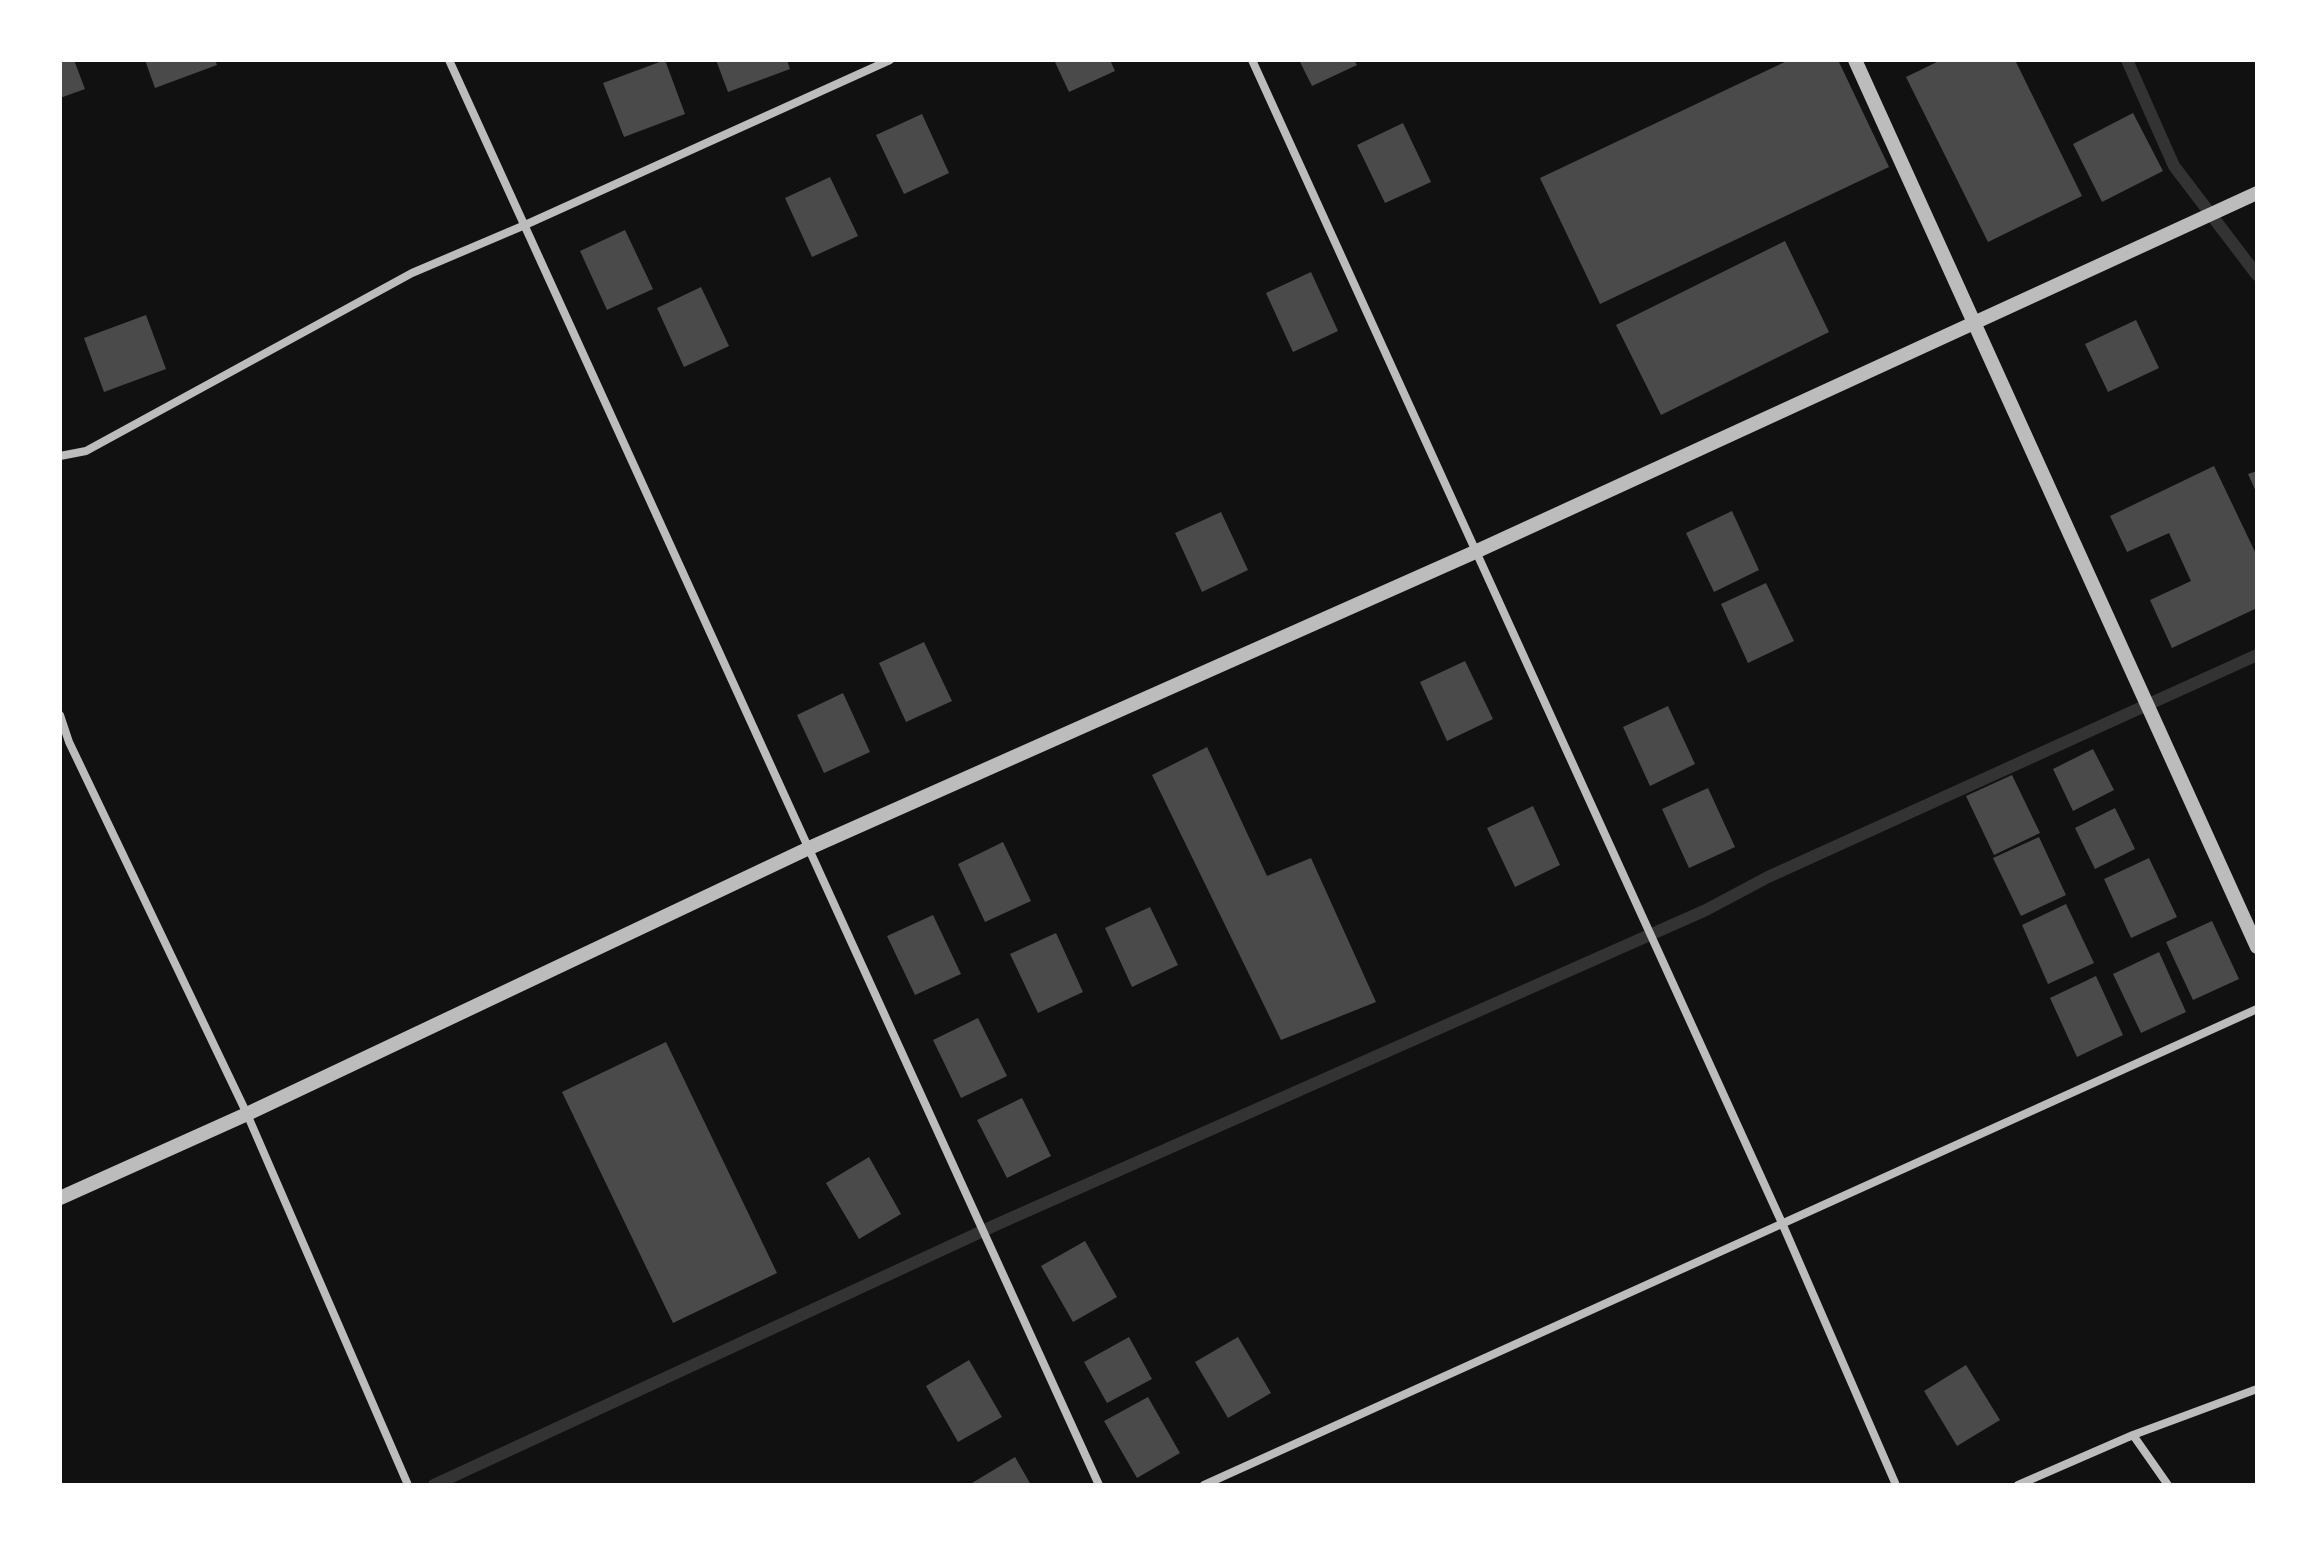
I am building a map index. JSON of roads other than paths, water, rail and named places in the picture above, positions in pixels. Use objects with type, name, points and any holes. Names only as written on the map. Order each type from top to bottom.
[{"type":"street","points":[[449,60],[1099,1485]]},
{"type":"street","points":[[60,456],[86,451],[412,273],[890,60]]},
{"type":"street","points":[[1252,60],[1782,1223],[1896,1485]]},
{"type":"street","points":[[1855,60],[2257,947]]},
{"type":"street","points":[[60,1198],[247,1114],[807,849],[1475,552],[2257,193]]},
{"type":"street","points":[[60,715],[64,744],[247,1114],[408,1485]]},
{"type":"street","points":[[1204,1485],[2257,1009]]},
{"type":"street","points":[[2018,1485],[2133,1435],[2257,1389]]},
{"type":"street","points":[[2133,1435],[2168,1485]]},
{"type":"waterway","points":[[2127,60],[2174,166],[2257,275]]},
{"type":"waterway","points":[[434,1485],[1000,1223],[1706,910],[1768,877],[2257,655]]}]
